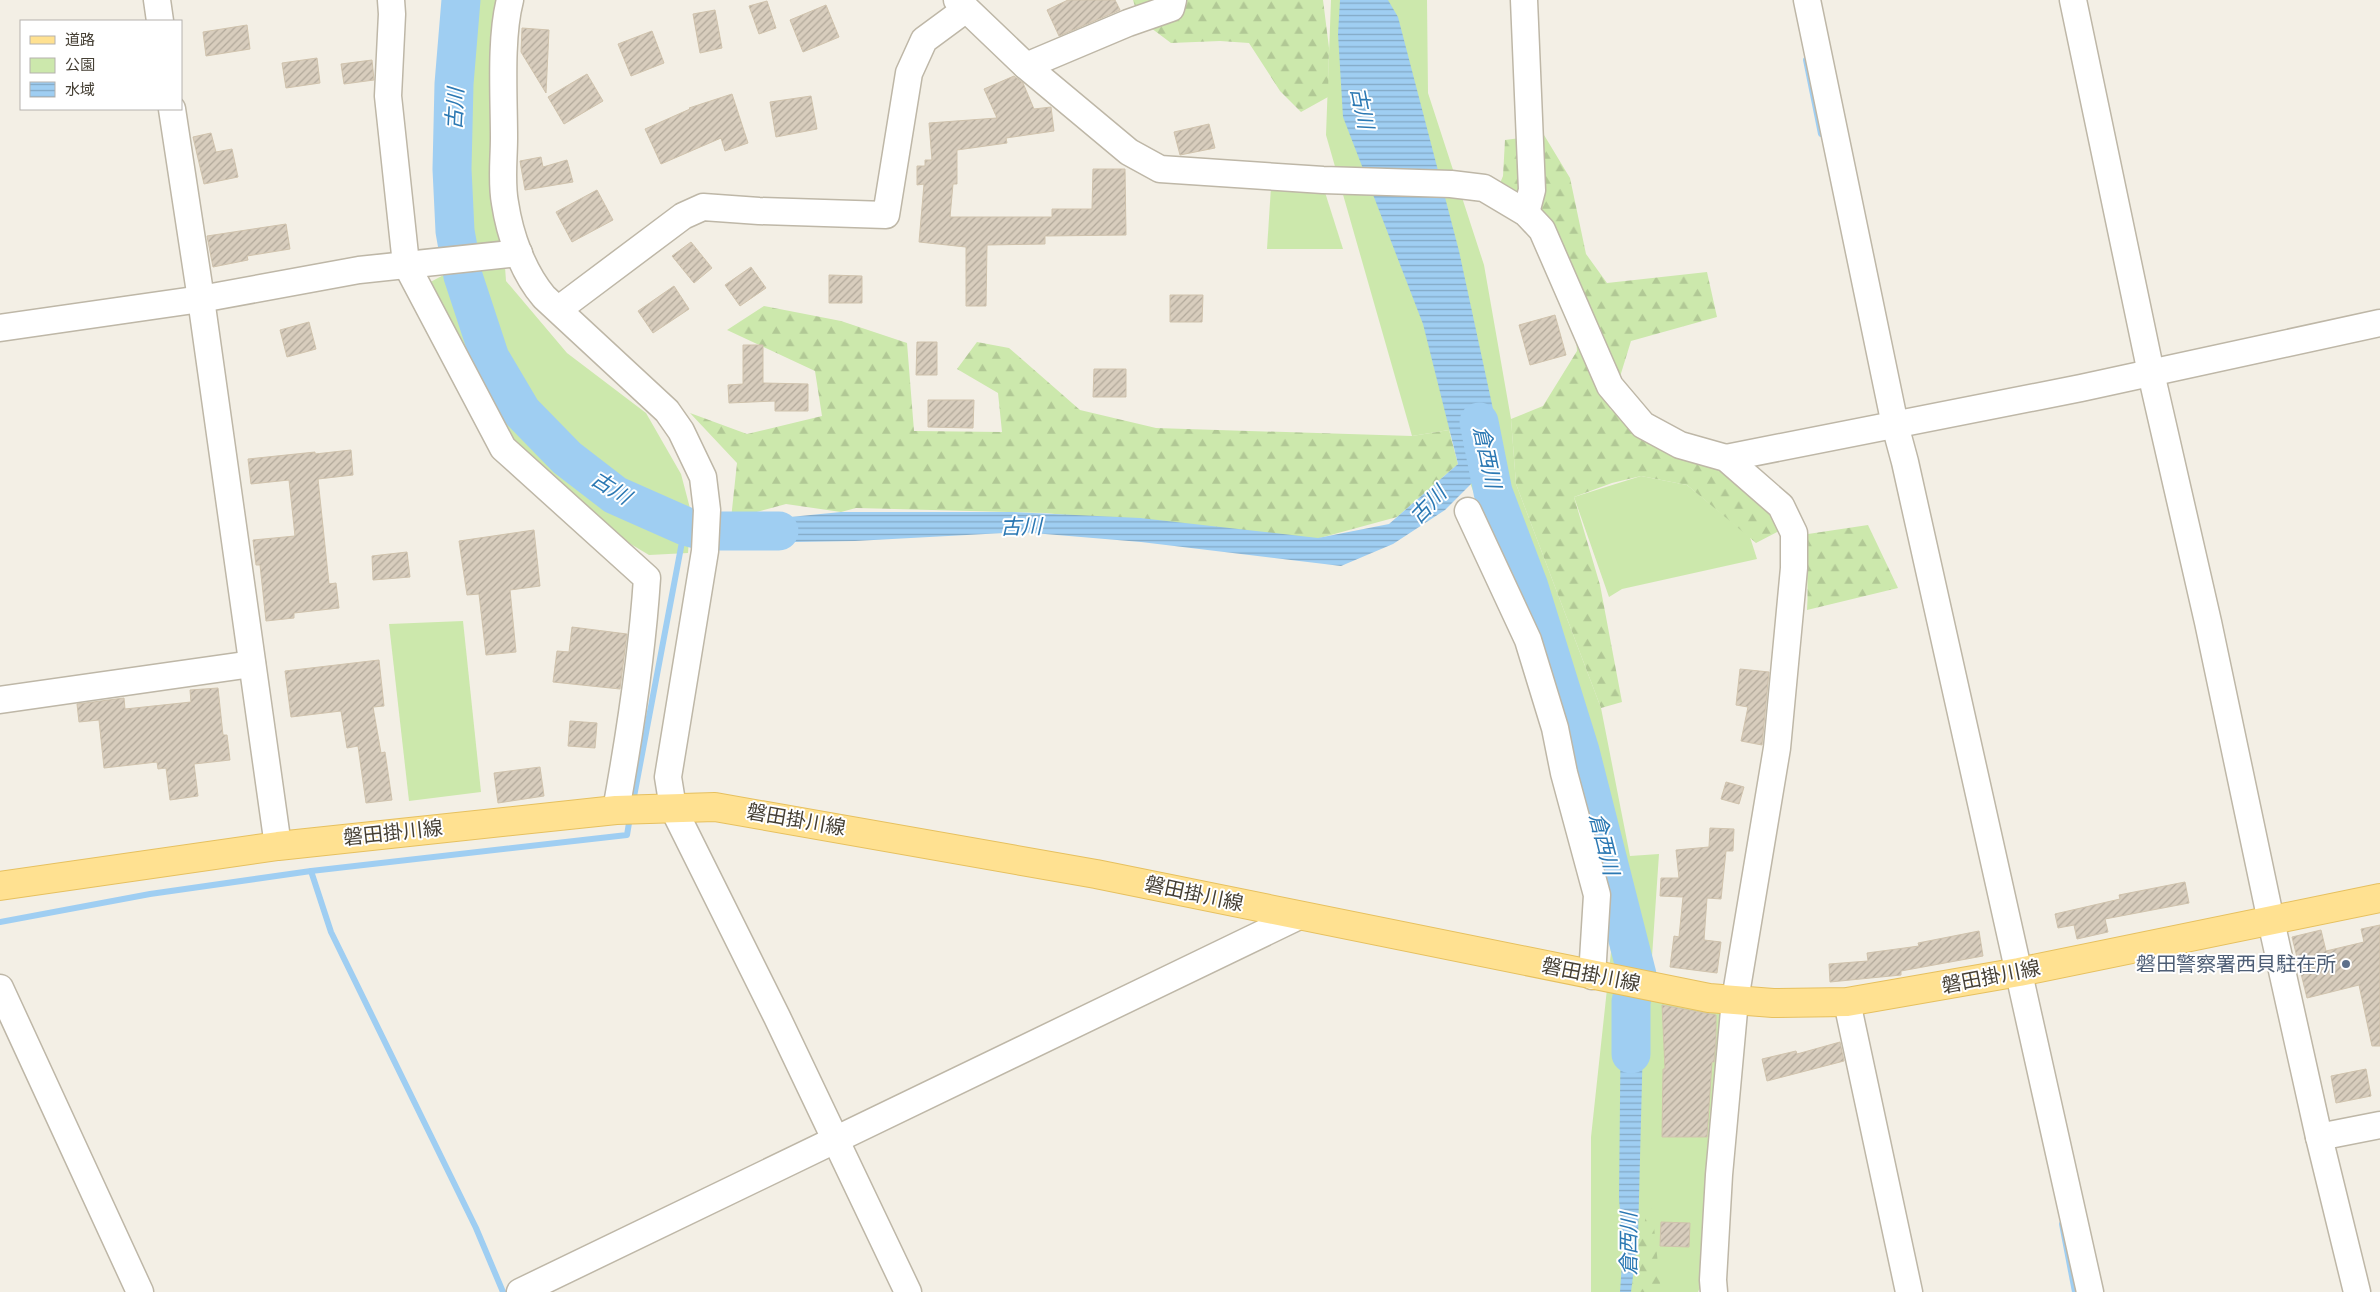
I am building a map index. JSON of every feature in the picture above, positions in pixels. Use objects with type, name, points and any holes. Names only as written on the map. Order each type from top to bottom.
[{"type":"main road","name":"磐田掛川線","points":[[0,886],[278,846],[616,810],[715,807],[895,837],[1096,874],[1592,976],[1709,998],[1773,1003],[1847,1002],[2019,972],[2380,898]]},
{"type":"street","points":[[157,0],[160,20]]},
{"type":"street","points":[[391,0],[388,96],[406,264],[503,448],[647,578],[644,629],[634,706],[616,810]]},
{"type":"street","points":[[510,0],[506,14],[504,95],[505,203],[513,254],[544,298],[559,309],[667,411],[681,431],[703,476],[707,510],[705,551],[668,778],[673,808],[777,1017],[908,1292]]},
{"type":"street","points":[[1026,66],[1171,8],[1173,0]]},
{"type":"street","points":[[1524,0],[1532,190],[1526,213]]},
{"type":"street","points":[[1807,0],[1895,425],[2090,1292]]},
{"type":"street","points":[[2073,0],[2151,373],[2208,622],[2271,921],[2319,1137],[2357,1292]]},
{"type":"street","points":[[559,309],[683,216],[703,207],[758,211],[886,215],[908,73],[924,40],[961,5],[1026,66],[1129,152],[1160,169],[1323,180],[1451,184],[1484,188],[1526,213],[1542,230],[1610,386],[1643,425],[1680,445],[1726,458],[1781,506],[1794,533],[1794,568],[1778,748],[1735,1000],[1719,1175],[1713,1280],[1714,1292]]},
{"type":"street","points":[[172,110],[201,299],[278,846]]},
{"type":"street","points":[[0,328],[201,299],[359,270],[513,254]]},
{"type":"street","points":[[1726,458],[2151,373],[2380,323]]},
{"type":"street","points":[[1468,511],[1528,640],[1554,728],[1564,773],[1597,895],[1592,976]]},
{"type":"street","points":[[0,700],[252,664]]},
{"type":"street","points":[[520,1292],[1299,916]]},
{"type":"street","points":[[0,988],[140,1292]]},
{"type":"street","points":[[1847,1002],[1909,1292]]},
{"type":"street","points":[[2319,1137],[2380,1125]]},
{"type":"green space","points":[[447,0],[497,0],[500,196],[506,281],[567,353],[646,413],[681,474],[691,512],[688,553],[649,555],[567,506],[512,451],[423,286],[451,271],[447,236]]},
{"type":"green space","points":[[1133,0],[1323,0],[1329,48],[1328,97],[1301,112],[1280,91],[1249,43],[1220,41],[1171,43],[1139,19]]},
{"type":"green space","points":[[1331,0],[1427,0],[1428,93],[1484,265],[1511,419],[1516,484],[1601,708],[1630,856],[1659,854],[1650,986],[1735,1000],[1714,1256],[1698,1292],[1591,1292],[1591,1137],[1611,952],[1597,868],[1498,554],[1449,430],[1412,436],[1326,135]]},
{"type":"green space","points":[[1544,135],[1570,178],[1586,254],[1607,283],[1707,272],[1717,317],[1631,341],[1610,409],[1651,437],[1730,474],[1759,501],[1781,530],[1756,543],[1687,485],[1641,476],[1612,483],[1574,497],[1600,585],[1622,702],[1601,708],[1516,484],[1511,419],[1543,406],[1577,351],[1573,301],[1564,281],[1498,188],[1503,176],[1505,140]]},
{"type":"green space","points":[[1323,186],[1343,249],[1267,249],[1271,187]]},
{"type":"green space","points":[[764,306],[841,321],[907,343],[914,431],[1002,432],[998,393],[957,369],[977,342],[1009,348],[1080,410],[1156,428],[1412,436],[1449,430],[1458,464],[1397,517],[1305,542],[1046,513],[856,508],[841,512],[786,504],[731,519],[737,463],[690,413],[747,434],[822,416],[815,371],[727,330]]},
{"type":"green space","points":[[1641,476],[1687,485],[1750,537],[1757,559],[1622,589],[1609,597],[1574,497]]},
{"type":"green space","points":[[1868,525],[1898,588],[1807,610],[1808,534]]},
{"type":"green space","points":[[463,621],[481,792],[409,801],[389,624]]},
{"type":"green space","points":[[1651,1199],[1661,1292],[1625,1292]]},
{"type":"water","points":[[1340,0],[1388,0],[1398,17],[1459,251],[1496,423],[1499,473],[1478,477],[1445,510],[1393,544],[1341,566],[1141,542],[1021,532],[855,541],[724,543],[729,523],[841,512],[1012,512],[1140,518],[1318,538],[1389,524],[1458,464],[1423,324],[1343,117],[1338,34]]},
{"type":"water","points":[[1621,1001],[1644,1002],[1638,1237],[1631,1292],[1620,1292],[1623,1248],[1619,1199]]},
{"type":"building","points":[[1068,0],[1115,0],[1120,10],[1059,36],[1047,10]]},
{"type":"building","points":[[767,1],[776,28],[759,34],[749,6]]},
{"type":"building","points":[[826,5],[839,37],[803,52],[790,20]]},
{"type":"building","points":[[715,10],[722,48],[700,53],[693,14]]},
{"type":"building","points":[[247,25],[250,49],[206,56],[203,32]]},
{"type":"building","points":[[522,28],[549,30],[546,93],[521,52]]},
{"type":"building","points":[[652,31],[664,63],[631,76],[618,44]]},
{"type":"building","points":[[317,58],[320,83],[286,88],[282,63]]},
{"type":"building","points":[[372,60],[374,80],[344,84],[341,64]]},
{"type":"building","points":[[587,74],[603,101],[564,124],[548,97]]},
{"type":"building","points":[[1014,76],[1023,83],[1034,109],[1051,107],[1054,131],[1006,138],[1007,143],[957,150],[957,184],[953,184],[950,217],[1052,217],[1052,209],[1092,209],[1093,169],[1125,169],[1126,235],[1045,236],[1045,244],[987,245],[986,306],[966,306],[966,247],[919,242],[924,184],[917,185],[917,166],[925,166],[925,160],[932,160],[929,123],[997,118],[984,89]]},
{"type":"building","points":[[732,94],[748,143],[725,151],[721,138],[661,164],[645,129],[689,108]]},
{"type":"building","points":[[811,96],[817,129],[776,137],[770,102]]},
{"type":"building","points":[[1209,124],[1215,148],[1180,155],[1174,132]]},
{"type":"building","points":[[211,133],[216,152],[232,149],[238,177],[204,184],[193,137]]},
{"type":"building","points":[[541,157],[543,167],[567,160],[573,182],[525,190],[520,161]]},
{"type":"building","points":[[597,190],[613,220],[572,242],[556,212]]},
{"type":"building","points":[[286,224],[290,249],[247,256],[248,260],[213,267],[207,236]]},
{"type":"building","points":[[691,242],[712,268],[694,283],[672,256]]},
{"type":"building","points":[[751,267],[766,288],[740,306],[725,285]]},
{"type":"building","points":[[829,275],[862,276],[862,303],[829,303]]},
{"type":"building","points":[[674,286],[689,309],[653,333],[638,311]]},
{"type":"building","points":[[1170,295],[1203,295],[1202,322],[1170,322]]},
{"type":"building","points":[[1555,315],[1566,355],[1530,365],[1519,325]]},
{"type":"building","points":[[309,322],[316,349],[287,357],[280,330]]},
{"type":"building","points":[[917,342],[937,342],[937,375],[916,375]]},
{"type":"building","points":[[743,345],[763,345],[763,383],[808,384],[808,411],[775,411],[775,401],[729,403],[728,385],[743,384]]},
{"type":"building","points":[[1094,369],[1126,369],[1126,397],[1093,397]]},
{"type":"building","points":[[928,400],[974,400],[973,428],[928,427]]},
{"type":"building","points":[[351,450],[353,475],[318,479],[329,584],[336,583],[339,608],[294,613],[294,618],[266,621],[260,565],[256,565],[253,540],[295,536],[289,480],[251,484],[248,459]]},
{"type":"building","points":[[534,530],[540,586],[510,590],[516,652],[486,655],[479,594],[467,595],[459,541]]},
{"type":"building","points":[[407,552],[410,577],[373,580],[372,556]]},
{"type":"building","points":[[572,627],[627,634],[620,689],[553,682],[557,651],[569,652]]},
{"type":"building","points":[[379,660],[384,706],[373,707],[381,753],[385,752],[392,800],[366,803],[358,746],[347,748],[341,711],[291,717],[285,671]]},
{"type":"building","points":[[1740,669],[1769,672],[1762,745],[1741,741],[1748,707],[1736,705]]},
{"type":"building","points":[[218,688],[223,735],[227,735],[230,760],[194,764],[198,796],[170,800],[166,768],[158,769],[157,762],[104,768],[99,720],[79,722],[77,704],[124,698],[125,709],[191,702],[190,690]]},
{"type":"building","points":[[570,721],[597,723],[595,748],[568,746]]},
{"type":"building","points":[[540,767],[544,796],[498,803],[494,773]]},
{"type":"building","points":[[1726,782],[1744,787],[1739,804],[1721,799]]},
{"type":"building","points":[[1710,828],[1734,829],[1733,851],[1726,851],[1721,899],[1707,898],[1704,940],[1721,942],[1717,973],[1670,967],[1674,936],[1679,937],[1683,897],[1660,896],[1661,878],[1679,878],[1676,850],[1709,847]]},
{"type":"building","points":[[2185,882],[2189,903],[2105,919],[2108,932],[2077,939],[2074,925],[2058,928],[2055,914],[2120,899],[2119,895]]},
{"type":"building","points":[[2380,925],[2380,1046],[2372,1046],[2359,985],[2307,998],[2292,937],[2321,930],[2326,951],[2364,942],[2361,929]]},
{"type":"building","points":[[1979,931],[1983,956],[1901,971],[1901,975],[1830,982],[1829,964],[1868,961],[1867,953],[1919,946],[1918,943]]},
{"type":"building","points":[[1662,1005],[1716,1015],[1716,1041],[1714,1062],[1712,1062],[1707,1137],[1662,1137],[1663,1069],[1665,1069]]},
{"type":"building","points":[[1840,1042],[1844,1061],[1767,1081],[1762,1059],[1796,1051],[1797,1054]]},
{"type":"building","points":[[2366,1069],[2371,1096],[2336,1103],[2331,1076]]},
{"type":"building","points":[[1661,1222],[1690,1223],[1689,1247],[1660,1246]]},
{"type":"waterway","name":"古川","points":[[461,0],[454,84],[452,169],[455,231],[463,276],[490,358],[522,412],[567,458],[615,495],[685,526],[703,531],[779,531]]},
{"type":"waterway","points":[[1806,60],[1821,134]]},
{"type":"waterway","name":"倉西川","points":[[1479,422],[1493,492],[1529,587],[1580,751],[1637,975],[1631,1002],[1631,1054]]},
{"type":"waterway","points":[[633,802],[685,526]]},
{"type":"waterway","points":[[0,922],[150,894],[311,871],[627,835],[630,817]]},
{"type":"waterway","points":[[311,871],[331,932],[476,1228],[503,1292]]},
{"type":"waterway","points":[[2062,1224],[2075,1292]]},
{"type":"place","name":"磐田警察署西貝駐在所","points":[[2346,964]]}]
